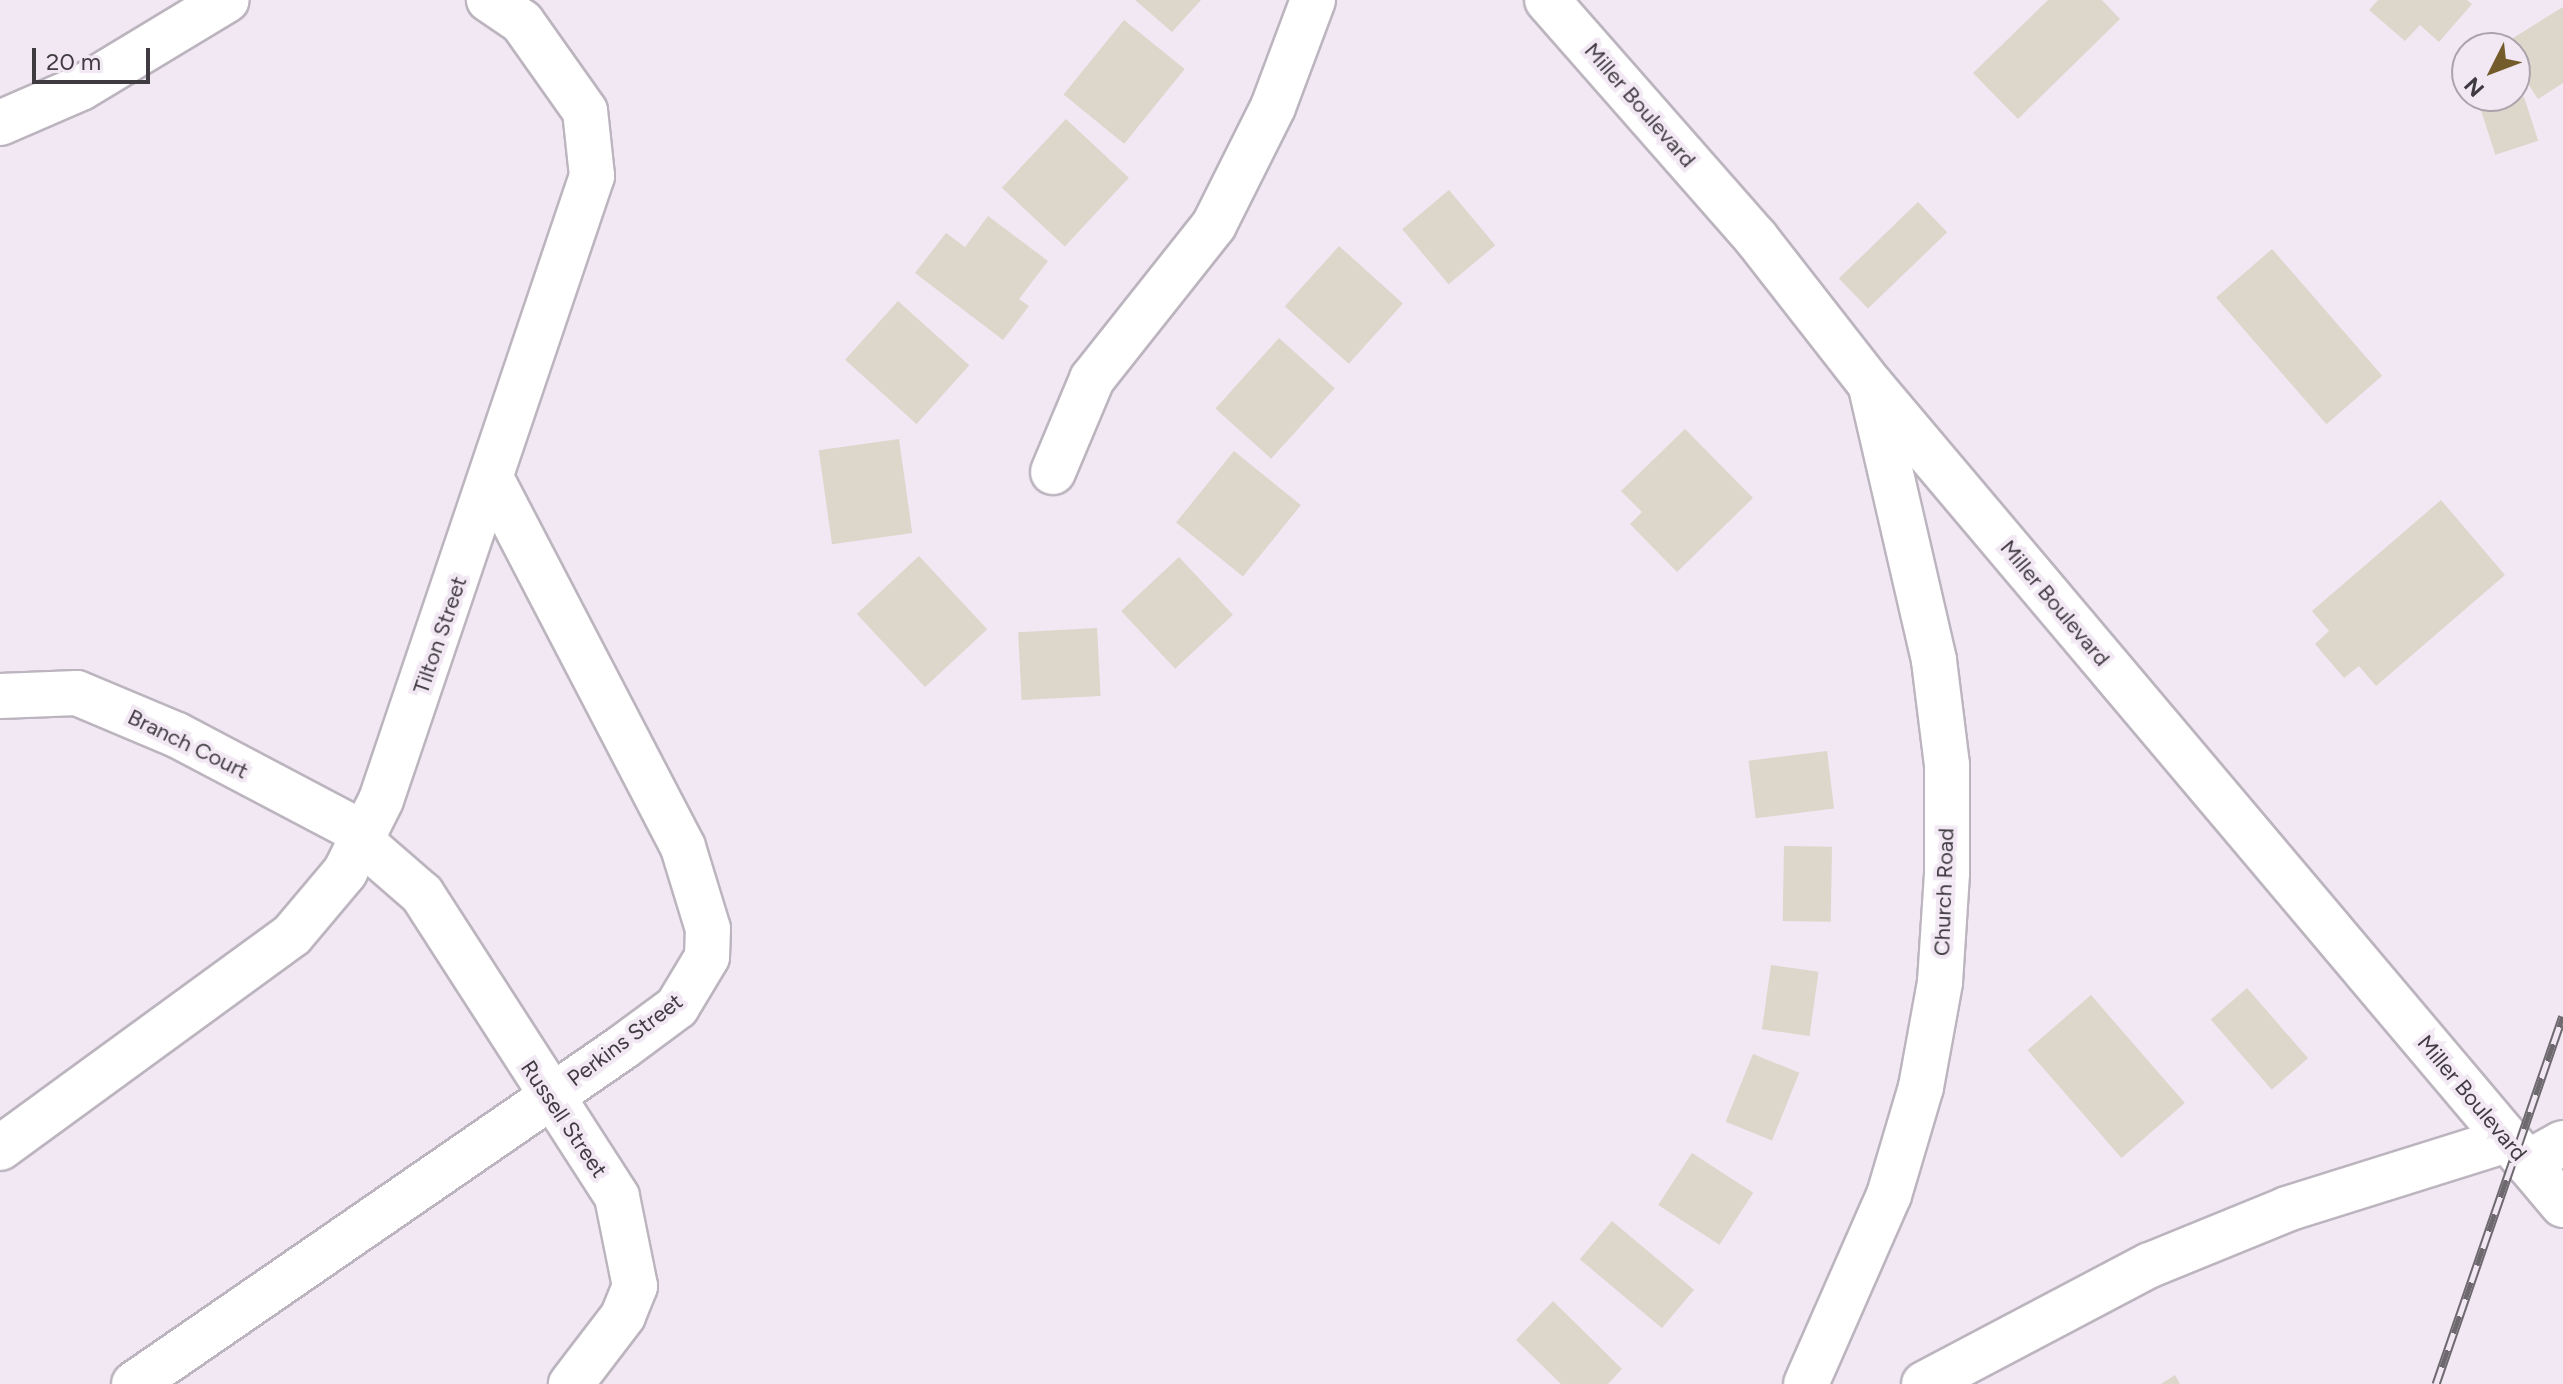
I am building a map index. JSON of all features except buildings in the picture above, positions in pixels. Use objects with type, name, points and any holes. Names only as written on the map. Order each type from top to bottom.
[{"type":"street","points":[[0,123],[81,88],[227,0]]},
{"type":"street","name":"Tilton Street","points":[[0,1148],[292,935],[345,872],[365,834],[492,480],[592,176],[585,111],[522,22],[489,0]]},
{"type":"street","points":[[1053,472],[1092,379],[1214,225],[1273,107],[1313,0]]},
{"type":"street","name":"Miller Boulevard","points":[[1547,0],[1756,238],[1871,385],[2533,1149],[2563,1205]]},
{"type":"street","name":"Church Road","points":[[1806,1384],[1889,1195],[1921,1087],[1944,920],[1947,765],[1934,660],[1871,385]]},
{"type":"street","name":"Perkins Street","points":[[134,1384],[677,1007],[701,970],[708,929],[683,847],[492,480]]},
{"type":"street","name":"Branch Court","points":[[0,696],[77,693],[177,735],[365,834]]},
{"type":"street","name":"Russell Street","points":[[365,834],[369,848],[422,894],[456,943],[547,1098],[617,1197],[635,1286],[623,1316],[571,1384]]},
{"type":"street","points":[[1924,1384],[2150,1265],[2316,1199],[2533,1149]]},
{"type":"railway","points":[[2436,1384],[2563,1016]]}]
